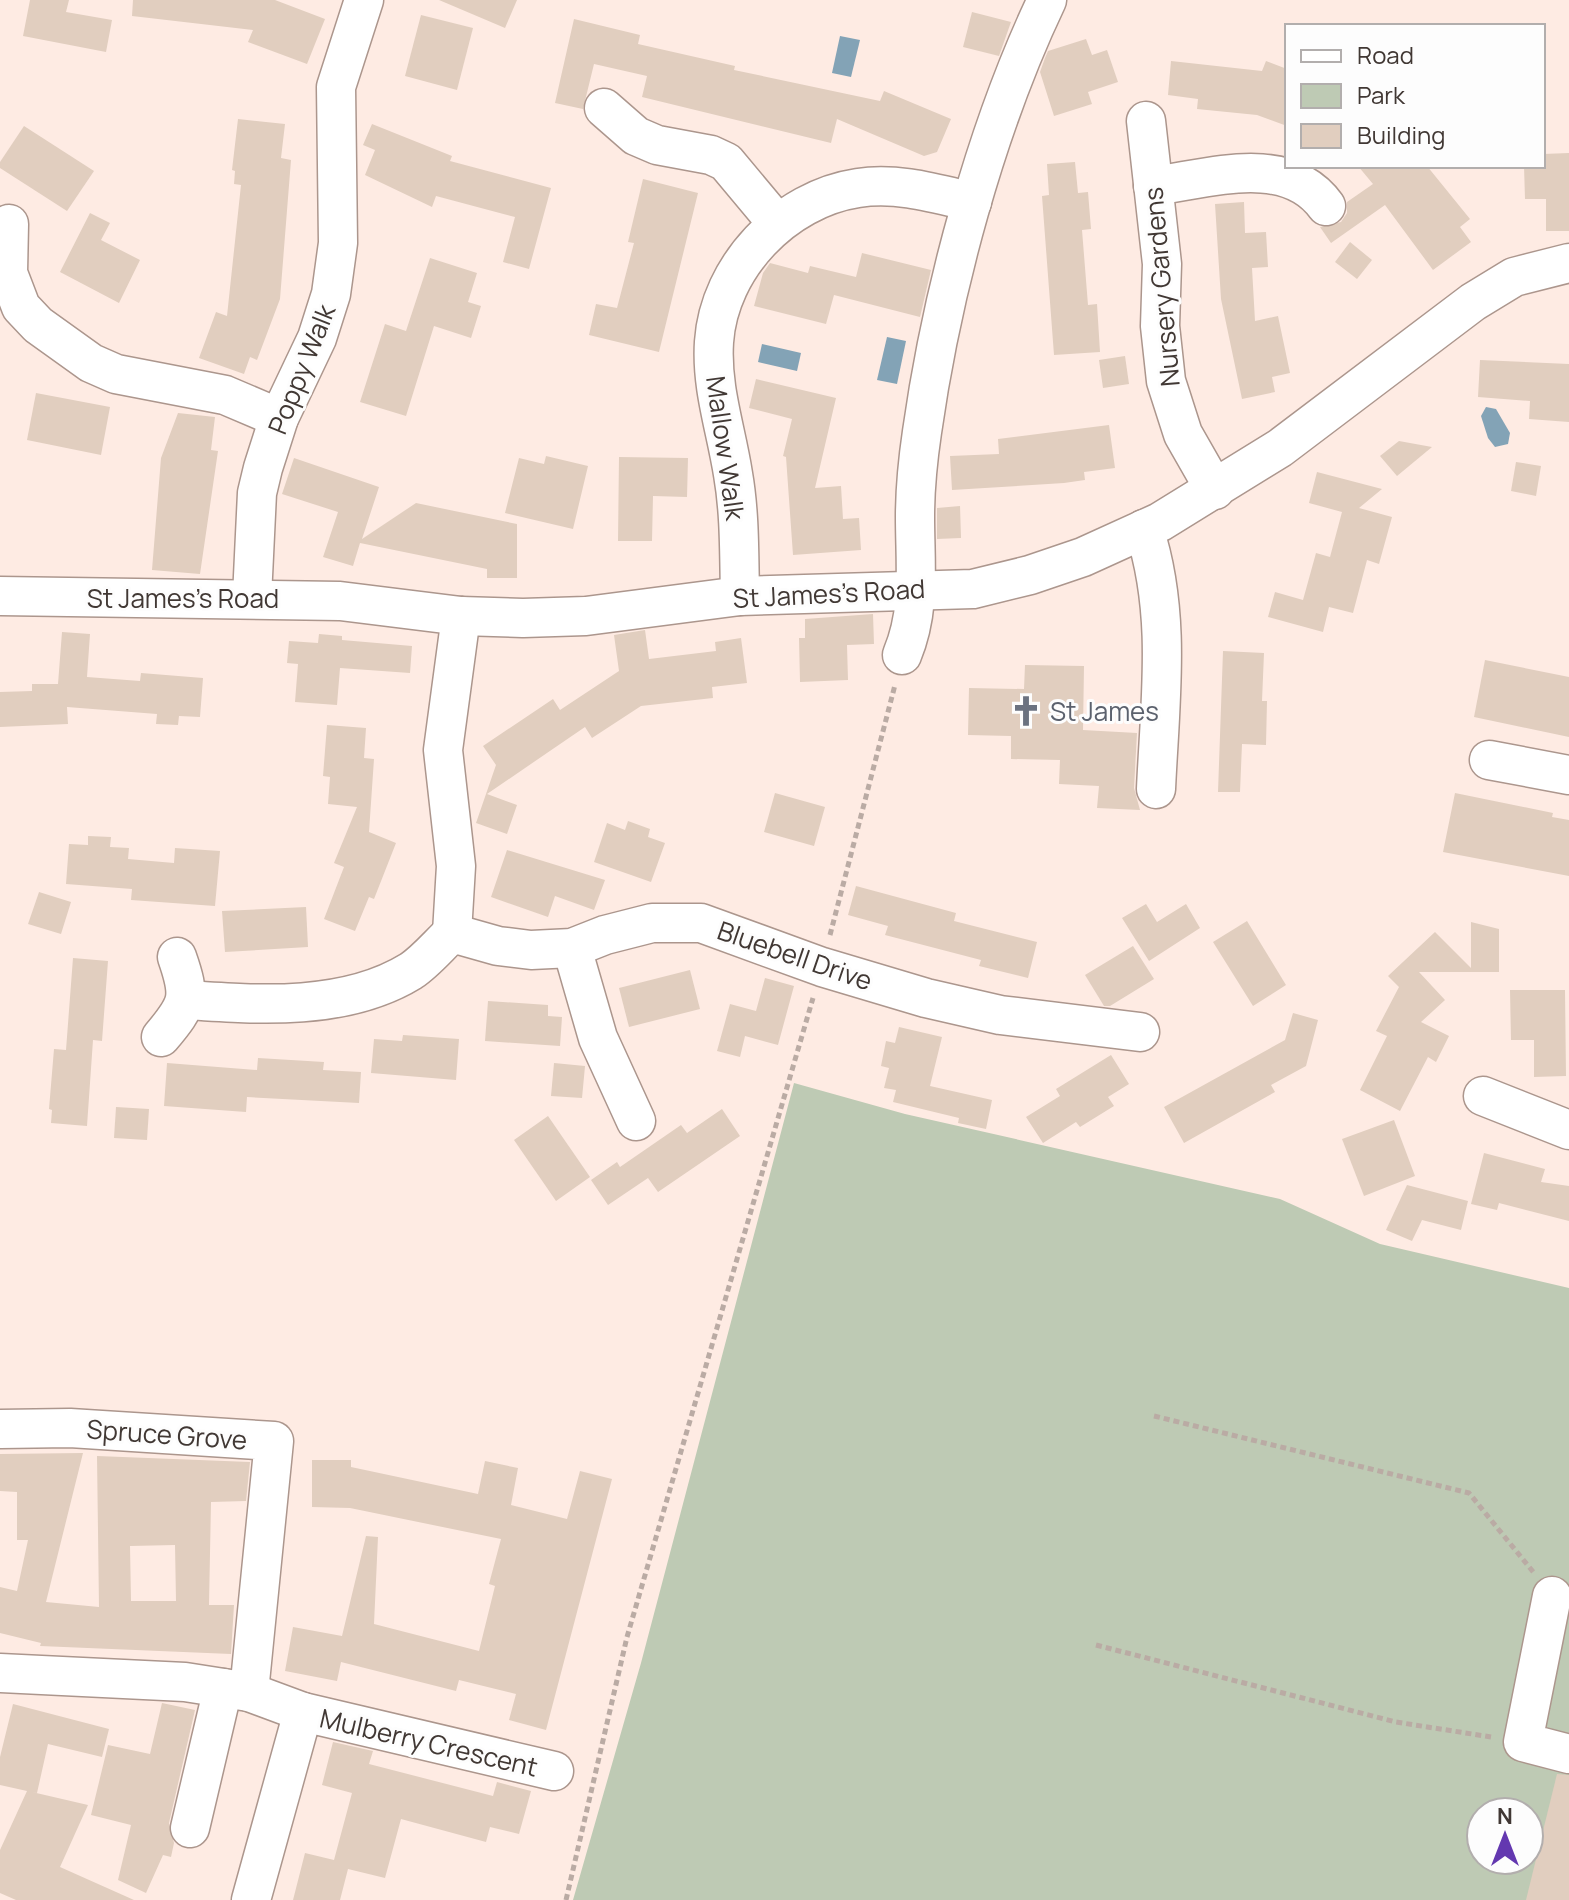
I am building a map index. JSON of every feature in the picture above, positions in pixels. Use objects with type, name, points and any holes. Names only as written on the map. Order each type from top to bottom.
[{"type":"street","name":"Poppy Walk","points":[[252,597],[257,493],[279,418],[317,338],[331,294],[338,243],[336,87],[364,0]]},
{"type":"street","points":[[902,655],[913,629],[915,513],[933,358],[972,202],[1020,56],[1047,0]]},
{"type":"street","points":[[604,108],[636,136],[657,145],[711,155],[726,162],[777,223]]},
{"type":"street","name":"Nursery Gardens","points":[[1146,121],[1162,264],[1160,326],[1166,381],[1183,434],[1215,490]]},
{"type":"street","points":[[1153,186],[1256,172],[1278,174],[1317,194],[1326,206]]},
{"type":"street","name":"Mallow Walk","points":[[740,596],[733,473],[717,406],[714,338],[722,305],[734,277],[777,223],[820,200],[856,188],[895,186],[972,202]]},
{"type":"street","points":[[9,224],[8,273],[21,307],[38,325],[91,363],[116,374],[225,395],[279,418]]},
{"type":"street","name":"St James's Road","points":[[0,596],[189,601],[252,597],[392,605],[461,616],[586,616],[740,596],[916,588],[973,589],[1030,575],[1144,529],[1215,490],[1280,448],[1473,302],[1514,277],[1569,263]]},
{"type":"street","points":[[1144,529],[1160,582],[1163,643],[1156,789]]},
{"type":"street","points":[[187,1000],[257,1005],[357,993],[390,983],[414,969],[452,933],[456,866],[443,750],[461,616]]},
{"type":"street","points":[[1489,760],[1569,775]]},
{"type":"street","name":"Bluebell Drive","points":[[452,933],[509,947],[572,948],[605,935],[677,921],[701,923],[822,967],[926,998],[1000,1015],[1140,1032]]},
{"type":"street","points":[[572,948],[598,1038],[636,1121]]},
{"type":"street","points":[[161,1037],[187,1000],[188,989],[177,957]]},
{"type":"street","points":[[1483,1096],[1569,1130]]},
{"type":"street","name":"Spruce Grove","points":[[0,1429],[70,1428],[274,1441],[236,1690]]},
{"type":"street","points":[[1552,1596],[1523,1742],[1569,1754]]},
{"type":"street","name":"Mulberry Crescent","points":[[0,1673],[60,1673],[236,1690],[303,1712],[554,1771]]},
{"type":"street","points":[[190,1828],[236,1690]]},
{"type":"street","name":"Mulberry Crescent","points":[[251,1900],[303,1712]]},
{"type":"path","points":[[566,1900],[627,1637],[822,967],[902,655]]},
{"type":"path","points":[[1154,1416],[1469,1493],[1552,1596]]},
{"type":"path","points":[[1096,1645],[1396,1722],[1523,1742]]},
{"type":"green space","points":[[794,1083],[905,1114],[1280,1199],[1380,1244],[1569,1288],[1569,1900],[573,1900],[641,1663]]},
{"type":"water","points":[[840,36],[860,40],[851,77],[832,73]]},
{"type":"water","points":[[887,337],[906,341],[897,384],[877,380]]},
{"type":"water","points":[[762,344],[801,353],[797,371],[758,362]]},
{"type":"water","points":[[1486,407],[1496,409],[1510,433],[1508,444],[1495,447],[1488,438],[1481,416]]},
{"type":"building","points":[[30,0],[69,0],[66,12],[112,20],[106,52],[23,36]]},
{"type":"building","points":[[133,0],[275,0],[325,19],[307,64],[248,42],[253,30],[132,16]]},
{"type":"building","points":[[439,0],[517,0],[505,28]]},
{"type":"building","points":[[972,12],[1011,22],[999,56],[963,47]]},
{"type":"building","points":[[421,15],[473,28],[457,90],[405,76]]},
{"type":"building","points":[[574,19],[640,35],[638,44],[735,66],[734,70],[880,101],[884,91],[951,119],[937,152],[924,156],[837,119],[831,143],[642,97],[647,76],[594,64],[583,109],[555,103]]},
{"type":"building","points":[[1086,39],[1092,55],[1107,50],[1118,82],[1088,92],[1092,104],[1054,116],[1040,72],[1045,58],[1048,51]]},
{"type":"building","points":[[1171,61],[1262,71],[1266,61],[1285,68],[1285,125],[1257,115],[1197,109],[1198,99],[1168,95]]},
{"type":"building","points":[[238,119],[285,124],[281,158],[291,160],[280,299],[257,360],[250,357],[244,374],[199,358],[216,312],[227,316],[241,185],[234,184],[235,171],[232,170]]},
{"type":"building","points":[[372,124],[452,156],[450,161],[551,188],[529,269],[503,262],[515,217],[436,196],[432,207],[365,175],[375,150],[363,145]]},
{"type":"building","points":[[24,126],[94,171],[67,211],[0,168],[0,162]]},
{"type":"building","points":[[1569,153],[1569,231],[1546,231],[1546,199],[1525,199],[1524,168],[1545,168],[1545,154]]},
{"type":"building","points":[[1075,162],[1078,193],[1088,192],[1091,229],[1082,230],[1088,305],[1097,304],[1100,352],[1054,355],[1042,196],[1049,195],[1047,164]]},
{"type":"building","points":[[1360,168],[1429,168],[1470,219],[1460,227],[1471,242],[1433,270],[1385,205],[1331,243],[1320,227],[1341,222],[1347,213],[1347,202],[1373,184]]},
{"type":"building","points":[[643,179],[698,193],[659,352],[589,335],[596,304],[617,308],[634,243],[628,242]]},
{"type":"building","points":[[1244,202],[1245,233],[1266,232],[1268,267],[1252,268],[1255,321],[1278,316],[1290,373],[1272,377],[1275,392],[1242,399],[1221,299],[1215,204]]},
{"type":"building","points":[[90,213],[110,223],[101,240],[140,260],[119,303],[60,272]]},
{"type":"building","points":[[1350,242],[1372,260],[1357,279],[1335,262]]},
{"type":"building","points":[[862,253],[931,270],[920,317],[834,295],[826,324],[754,306],[763,273],[770,263],[808,273],[810,266],[856,277]]},
{"type":"building","points":[[430,258],[477,273],[468,302],[481,306],[471,338],[434,326],[406,416],[360,402],[385,324],[406,331]]},
{"type":"building","points":[[1125,356],[1129,384],[1103,388],[1099,360]]},
{"type":"building","points":[[1480,360],[1569,364],[1569,422],[1529,419],[1530,401],[1478,397]]},
{"type":"building","points":[[756,379],[836,398],[815,488],[841,486],[843,519],[859,518],[861,550],[793,555],[786,457],[783,456],[792,419],[749,408]]},
{"type":"building","points":[[36,393],[110,407],[101,455],[27,440]]},
{"type":"building","points":[[178,413],[215,417],[211,450],[218,451],[200,574],[152,570],[161,458]]},
{"type":"building","points":[[1109,425],[1115,468],[1084,472],[1085,480],[1064,483],[952,490],[950,456],[999,454],[998,439]]},
{"type":"building","points":[[1399,441],[1432,447],[1397,476],[1380,456]]},
{"type":"building","points":[[546,456],[588,466],[573,529],[505,513],[519,458],[544,464]]},
{"type":"building","points":[[619,457],[688,458],[687,497],[653,496],[652,541],[618,541]]},
{"type":"building","points":[[294,458],[379,487],[362,539],[416,503],[517,524],[517,578],[487,578],[487,569],[360,543],[353,566],[323,557],[338,512],[282,494]]},
{"type":"building","points":[[1516,462],[1541,466],[1536,496],[1511,491]]},
{"type":"building","points":[[1317,472],[1382,489],[1359,508],[1392,517],[1379,564],[1367,560],[1353,613],[1329,607],[1323,632],[1268,617],[1275,592],[1303,600],[1316,553],[1330,557],[1342,512],[1309,503]]},
{"type":"building","points":[[960,506],[961,538],[937,539],[937,508]]},
{"type":"building","points":[[873,614],[874,644],[847,645],[848,680],[800,682],[799,638],[805,638],[805,619]]},
{"type":"building","points":[[645,630],[649,659],[716,651],[715,642],[741,638],[747,683],[712,687],[713,698],[641,706],[592,738],[585,727],[487,794],[517,805],[507,834],[476,823],[496,765],[483,746],[553,699],[560,710],[619,671],[614,635]]},
{"type":"building","points":[[62,632],[90,634],[87,677],[140,681],[141,673],[203,678],[200,717],[179,716],[178,725],[156,724],[157,714],[67,707],[68,724],[0,727],[0,692],[32,691],[32,684],[58,684]]},
{"type":"building","points":[[319,634],[342,636],[342,640],[412,646],[410,673],[340,668],[337,705],[295,702],[298,664],[287,663],[289,641],[318,643]]},
{"type":"building","points":[[1223,651],[1264,653],[1262,701],[1267,701],[1266,745],[1242,744],[1240,792],[1218,792]]},
{"type":"building","points":[[1485,660],[1569,677],[1569,737],[1474,717]]},
{"type":"building","points":[[1025,665],[1084,666],[1083,730],[1137,733],[1134,788],[1140,810],[1097,808],[1099,786],[1059,784],[1060,760],[1011,759],[1011,736],[968,735],[969,688],[1024,689]]},
{"type":"building","points":[[327,725],[366,728],[364,758],[374,759],[369,832],[396,843],[374,899],[369,897],[355,931],[324,919],[344,867],[334,863],[357,807],[328,804],[330,777],[323,776]]},
{"type":"building","points":[[775,793],[825,807],[814,846],[764,832]]},
{"type":"building","points":[[1455,793],[1553,813],[1552,817],[1569,820],[1569,876],[1443,852]]},
{"type":"building","points":[[628,821],[650,829],[648,837],[665,843],[651,882],[594,862],[607,823],[625,830]]},
{"type":"building","points":[[88,836],[111,837],[110,847],[129,848],[128,859],[174,863],[175,848],[220,851],[215,906],[131,900],[132,889],[66,884],[69,844],[88,845]]},
{"type":"building","points":[[507,850],[605,880],[594,910],[555,896],[548,917],[491,897]]},
{"type":"building","points":[[856,886],[956,913],[954,921],[1037,942],[1028,978],[979,966],[981,960],[885,935],[888,926],[848,915]]},
{"type":"building","points":[[39,892],[71,902],[61,934],[28,924]]},
{"type":"building","points":[[1146,904],[1157,922],[1186,904],[1200,928],[1149,961],[1122,918]]},
{"type":"building","points":[[306,907],[308,947],[225,952],[222,911]]},
{"type":"building","points":[[1247,921],[1286,985],[1253,1006],[1213,942]]},
{"type":"building","points":[[1471,922],[1499,929],[1499,972],[1419,972],[1445,1000],[1421,1022],[1449,1036],[1436,1062],[1428,1057],[1400,1111],[1360,1090],[1387,1036],[1376,1031],[1399,987],[1388,976],[1435,932],[1471,968]]},
{"type":"building","points":[[1133,946],[1154,979],[1110,1006],[1104,1006],[1085,975]]},
{"type":"building","points":[[73,958],[108,961],[102,1041],[93,1040],[87,1126],[51,1123],[52,1110],[49,1109],[54,1049],[66,1050]]},
{"type":"building","points":[[690,970],[700,1009],[629,1027],[619,988]]},
{"type":"building","points":[[765,978],[794,986],[778,1045],[745,1036],[740,1057],[717,1051],[730,1004],[756,1011]]},
{"type":"building","points":[[1510,990],[1565,990],[1566,1076],[1534,1077],[1534,1040],[1511,1040]]},
{"type":"building","points":[[488,1001],[548,1005],[548,1016],[562,1017],[560,1046],[485,1041]]},
{"type":"building","points":[[1293,1013],[1318,1020],[1306,1066],[1271,1085],[1275,1092],[1184,1143],[1164,1107],[1285,1040]]},
{"type":"building","points":[[899,1027],[942,1037],[930,1086],[992,1100],[986,1129],[958,1123],[959,1118],[893,1102],[896,1090],[884,1088],[889,1068],[881,1066],[886,1041],[895,1043]]},
{"type":"building","points":[[403,1035],[459,1039],[456,1080],[371,1073],[374,1039],[402,1041]]},
{"type":"building","points":[[1111,1055],[1129,1084],[1108,1097],[1114,1106],[1080,1127],[1076,1122],[1043,1143],[1026,1117],[1060,1096],[1056,1089]]},
{"type":"building","points":[[258,1058],[324,1062],[323,1070],[361,1072],[359,1103],[247,1097],[246,1112],[164,1106],[167,1063],[257,1070]]},
{"type":"building","points":[[554,1063],[585,1066],[582,1098],[551,1096]]},
{"type":"building","points":[[116,1107],[149,1109],[147,1140],[114,1138]]},
{"type":"building","points":[[722,1109],[740,1136],[658,1192],[648,1178],[608,1205],[591,1180],[617,1162],[620,1167],[681,1125],[687,1133]]},
{"type":"building","points":[[548,1116],[590,1177],[556,1201],[514,1140]]},
{"type":"building","points":[[1394,1120],[1415,1176],[1364,1196],[1342,1139]]},
{"type":"building","points":[[1484,1153],[1545,1169],[1541,1182],[1569,1186],[1569,1221],[1499,1203],[1497,1210],[1471,1204]]},
{"type":"building","points":[[1407,1185],[1468,1201],[1461,1230],[1422,1220],[1412,1241],[1386,1230]]},
{"type":"building","points":[[83,1453],[46,1602],[99,1607],[97,1456],[250,1462],[246,1501],[211,1502],[209,1605],[234,1605],[231,1654],[40,1646],[41,1643],[0,1633],[0,1587],[17,1591],[28,1540],[17,1540],[17,1492],[0,1491],[0,1454]],"holes":[[[175,1545],[176,1601],[131,1601],[130,1546]]]},
{"type":"building","points":[[312,1460],[351,1460],[351,1467],[478,1494],[485,1461],[518,1468],[511,1505],[567,1519],[580,1471],[612,1479],[546,1730],[509,1720],[516,1694],[459,1680],[456,1691],[341,1662],[337,1681],[285,1671],[293,1627],[342,1636],[366,1536],[378,1537],[374,1624],[479,1651],[495,1586],[489,1584],[501,1539],[350,1508],[312,1507]]},
{"type":"building","points":[[162,1703],[195,1710],[169,1823],[174,1843],[171,1857],[163,1855],[146,1893],[118,1880],[131,1825],[91,1815],[108,1745],[150,1754]]},
{"type":"building","points":[[13,1704],[109,1729],[102,1757],[48,1744],[37,1793],[32,1792],[88,1805],[60,1867],[134,1900],[16,1900],[0,1893],[0,1850],[27,1791],[0,1785],[0,1757]]},
{"type":"building","points":[[333,1742],[373,1751],[369,1764],[493,1796],[497,1782],[531,1791],[519,1834],[490,1827],[486,1842],[401,1819],[385,1878],[348,1869],[340,1900],[293,1900],[305,1853],[334,1860],[352,1793],[322,1785]]},
{"type":"building","points":[[1557,1774],[1569,1775],[1569,1900],[1526,1900],[1532,1876],[1545,1876],[1545,1823]]},
{"type":"place","name":"St James","points":[[1026,711]]}]
